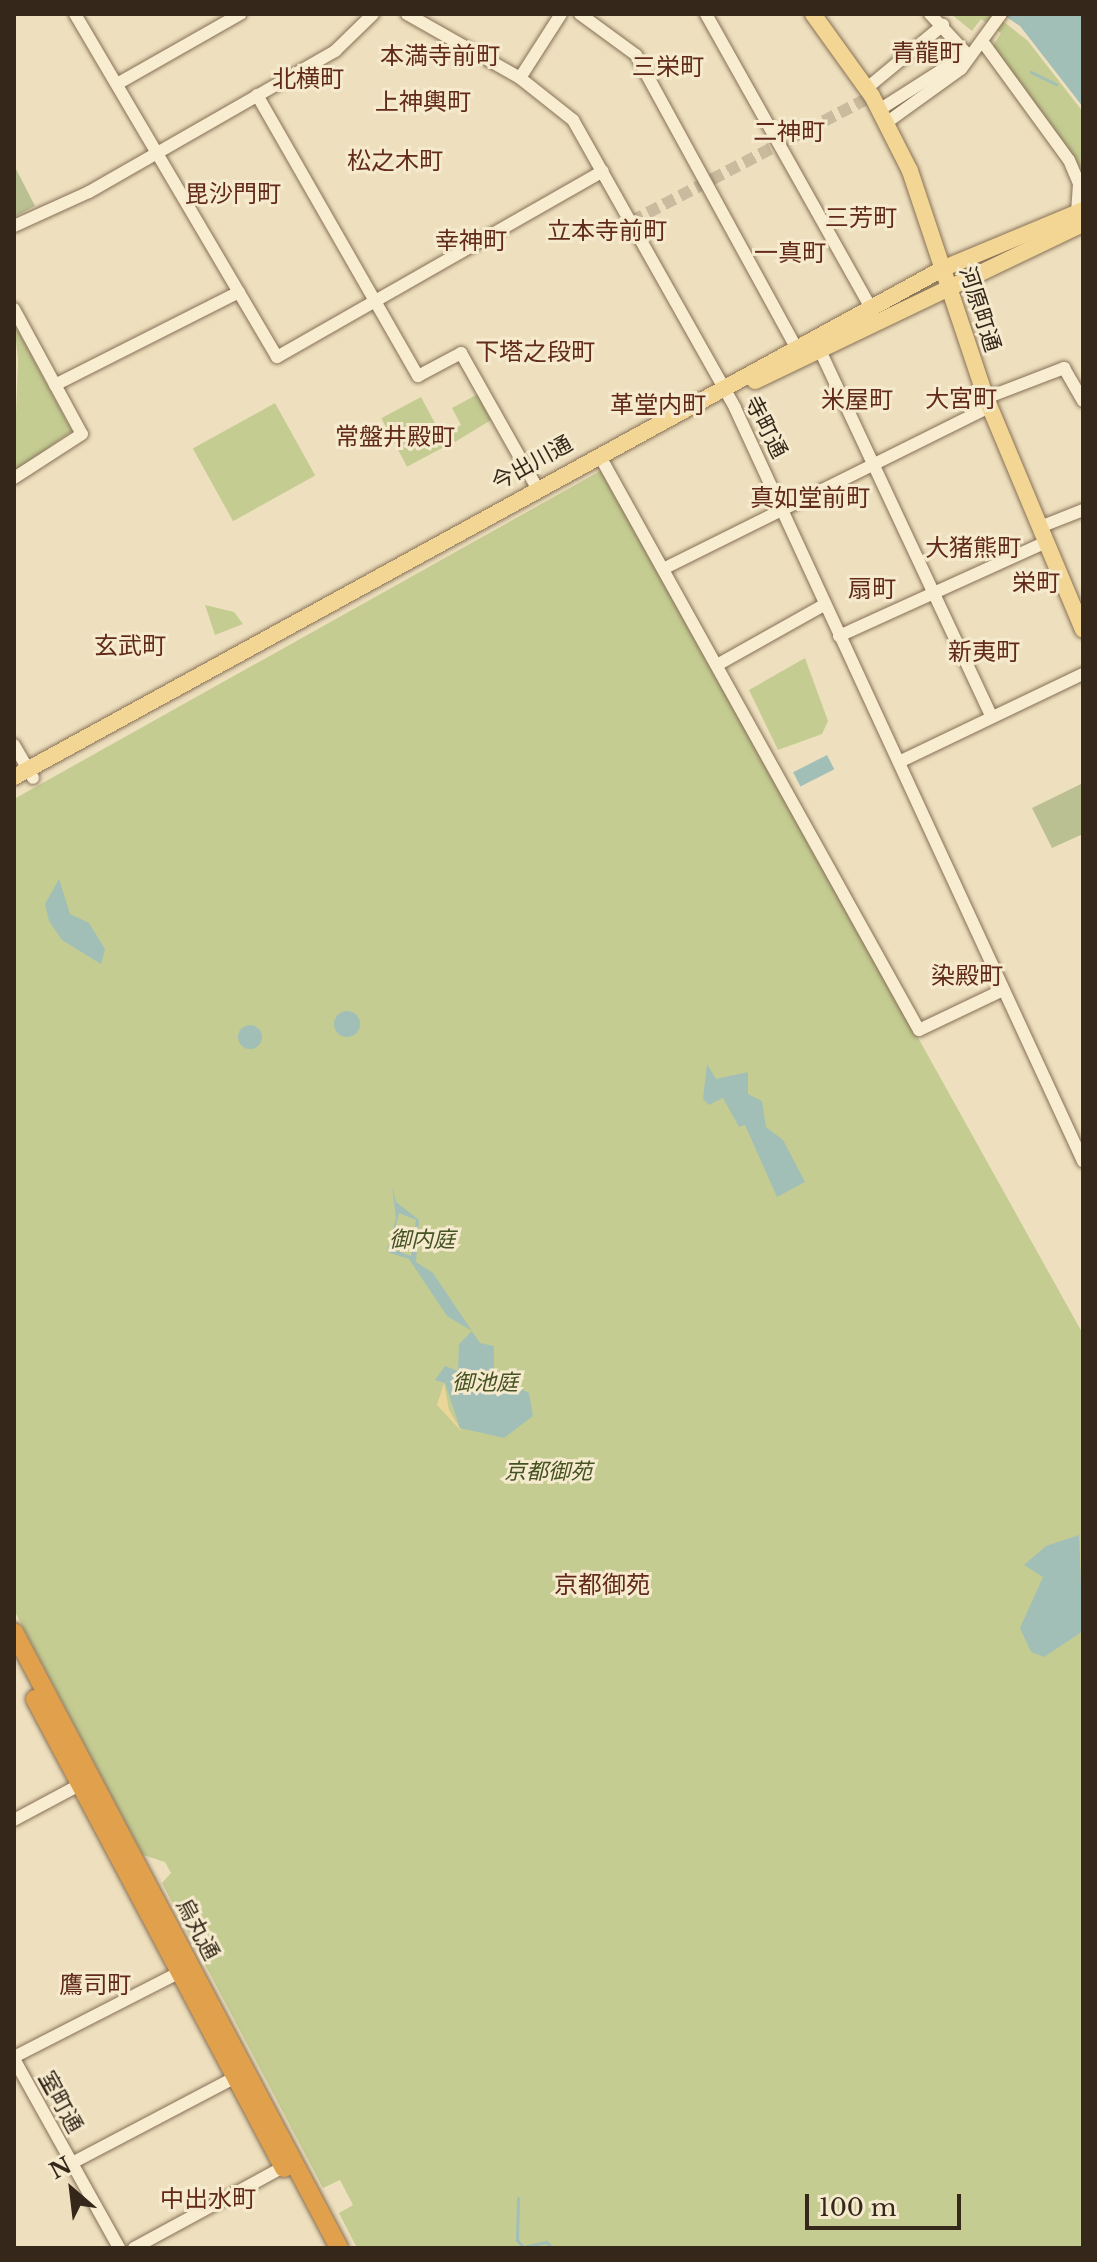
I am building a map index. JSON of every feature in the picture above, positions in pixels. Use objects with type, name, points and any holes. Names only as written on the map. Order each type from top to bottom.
[{"type":"highway","name":"烏丸通","points":[[14,1632],[85,1782]]},
{"type":"highway","name":"烏丸通","points":[[14,1659],[85,1782],[289,2164],[326,2248]]},
{"type":"highway","name":"烏丸通","points":[[185,1970],[234,2078],[339,2248]]},
{"type":"main road","name":"河原町通","points":[[813,14],[867,88],[883,117],[944,268],[988,402],[1083,630]]},
{"type":"main road","name":"今出川通","points":[[25,775],[602,460],[796,347],[816,344],[944,268],[1081,216]]},
{"type":"main road","name":"今出川通","points":[[14,788],[25,775],[536,486],[816,344],[950,286],[1081,216]]},
{"type":"street","points":[[75,14],[277,357],[603,171]]},
{"type":"street","points":[[117,84],[240,14]]},
{"type":"street","points":[[14,226],[156,152],[335,51],[373,14]]},
{"type":"street","name":"寺町通","points":[[407,14],[520,78],[565,110],[603,171],[724,390],[1083,1161]]},
{"type":"street","points":[[520,78],[561,14]]},
{"type":"street","points":[[580,14],[636,55],[796,347]]},
{"type":"street","points":[[706,14],[872,310]]},
{"type":"street","points":[[930,14],[967,54]]},
{"type":"street","points":[[883,117],[984,41],[1001,14]]},
{"type":"street","points":[[867,88],[943,25]]},
{"type":"street","points":[[984,41],[1069,160],[1079,184],[1081,216]]},
{"type":"street","points":[[257,95],[418,376],[461,353],[536,486]]},
{"type":"street","points":[[55,385],[239,292]]},
{"type":"street","points":[[14,309],[82,434],[14,478]]},
{"type":"street","points":[[816,344],[992,717]]},
{"type":"street","points":[[663,569],[988,402],[1071,371],[1083,401]]},
{"type":"street","points":[[602,460],[919,1030],[1003,990]]},
{"type":"street","points":[[839,636],[934,592],[1043,535],[1083,510]]},
{"type":"street","points":[[717,665],[824,605]]},
{"type":"street","points":[[899,762],[1083,674]]},
{"type":"street","points":[[14,745],[25,775]]},
{"type":"street","points":[[14,1820],[85,1782]]},
{"type":"street","points":[[14,2058],[185,1970]]},
{"type":"street","name":"室町通","points":[[14,2058],[119,2248]]},
{"type":"street","points":[[72,2163],[234,2078]]},
{"type":"street","points":[[134,2248],[289,2164]]},
{"type":"green space","points":[[951,14],[994,14],[1028,41],[1083,112],[1083,179],[992,47],[1001,33],[981,19],[972,31]]},
{"type":"green space","points":[[14,170],[35,206],[14,217]]},
{"type":"green space","points":[[14,323],[72,431],[14,472],[18,359]]},
{"type":"green space","points":[[478,394],[491,420],[455,442],[448,432],[461,425],[452,408]]},
{"type":"green space","points":[[421,397],[447,446],[407,467],[381,418]]},
{"type":"green space","points":[[275,403],[315,476],[233,521],[193,449]]},
{"type":"green space","name":"京都御苑","points":[[602,470],[1083,1334],[1083,2248],[357,2248],[339,2213],[353,2205],[340,2180],[323,2188],[162,1883],[171,1873],[165,1862],[143,1855],[14,1610],[14,799]]},
{"type":"green space","points":[[205,605],[234,612],[243,624],[215,635]]},
{"type":"green space","points":[[805,658],[828,721],[822,734],[778,750],[749,690]]},
{"type":"green space","points":[[1083,783],[1083,834],[1052,848],[1032,808]]},
{"type":"sand","points":[[444,1383],[449,1410],[462,1432],[437,1405]]},
{"type":"water","points":[[1002,14],[1083,14],[1083,107],[1020,26]]},
{"type":"water","points":[[827,755],[834,769],[800,787],[793,772]]},
{"type":"water","points":[[59,879],[70,914],[89,923],[105,949],[101,964],[62,940],[49,921],[45,904]]},
{"type":"water","points":[[347,1011],[356,1015],[360,1024],[356,1033],[347,1037],[338,1033],[334,1024],[338,1015]]},
{"type":"water","points":[[250,1025],[258,1029],[262,1037],[258,1045],[250,1049],[242,1045],[238,1037],[242,1029]]},
{"type":"water","points":[[707,1064],[716,1079],[748,1072],[748,1094],[762,1101],[766,1127],[783,1140],[805,1182],[777,1197],[745,1125],[739,1127],[723,1098],[709,1105],[703,1099]]},
{"type":"water","points":[[392,1186],[396,1202],[419,1220],[416,1262],[433,1273],[472,1331],[447,1316],[409,1259],[387,1252],[396,1218]],"holes":[[[399,1213],[416,1220],[411,1256],[390,1248]]]},
{"type":"water","points":[[472,1331],[480,1343],[494,1346],[494,1375],[529,1393],[533,1416],[504,1438],[460,1428],[445,1383],[435,1380],[445,1366],[458,1371],[459,1344]]},
{"type":"water","points":[[1079,1535],[1083,1631],[1044,1657],[1031,1652],[1020,1628],[1043,1577],[1024,1565],[1046,1546]]},
{"type":"waterway","points":[[1031,72],[1056,84]]},
{"type":"waterway","points":[[518,2198],[517,2240],[523,2247],[546,2242],[553,2248]]},
{"type":"tunnel","points":[[632,221],[872,96]]},
{"type":"district","name":"青龍町","points":[[927,53]]},
{"type":"district","name":"本満寺前町","points":[[440,56]]},
{"type":"district","name":"三栄町","points":[[668,67]]},
{"type":"district","name":"北横町","points":[[308,79]]},
{"type":"district","name":"上神輿町","points":[[423,102]]},
{"type":"district","name":"二神町","points":[[789,132]]},
{"type":"district","name":"松之木町","points":[[395,161]]},
{"type":"district","name":"毘沙門町","points":[[233,194]]},
{"type":"district","name":"三芳町","points":[[861,218]]},
{"type":"district","name":"立本寺前町","points":[[607,231]]},
{"type":"district","name":"幸神町","points":[[471,241]]},
{"type":"district","name":"一真町","points":[[790,253]]},
{"type":"district","name":"下塔之段町","points":[[535,352]]},
{"type":"district","name":"大宮町","points":[[961,399]]},
{"type":"district","name":"米屋町","points":[[857,400]]},
{"type":"district","name":"革堂内町","points":[[658,405]]},
{"type":"district","name":"常盤井殿町","points":[[395,437]]},
{"type":"district","name":"真如堂前町","points":[[810,498]]},
{"type":"district","name":"大猪熊町","points":[[973,548]]},
{"type":"district","name":"栄町","points":[[1036,583]]},
{"type":"district","name":"扇町","points":[[872,589]]},
{"type":"district","name":"玄武町","points":[[130,646]]},
{"type":"district","name":"新夷町","points":[[984,652]]},
{"type":"district","name":"染殿町","points":[[967,976]]},
{"type":"district","name":"京都御苑","points":[[602,1585]]},
{"type":"district","name":"鷹司町","points":[[95,1985]]},
{"type":"district","name":"中出水町","points":[[208,2199]]},
{"type":"park label","name":"御内庭","points":[[422,1240]]},
{"type":"park label","name":"御池庭","points":[[485,1383]]}]
